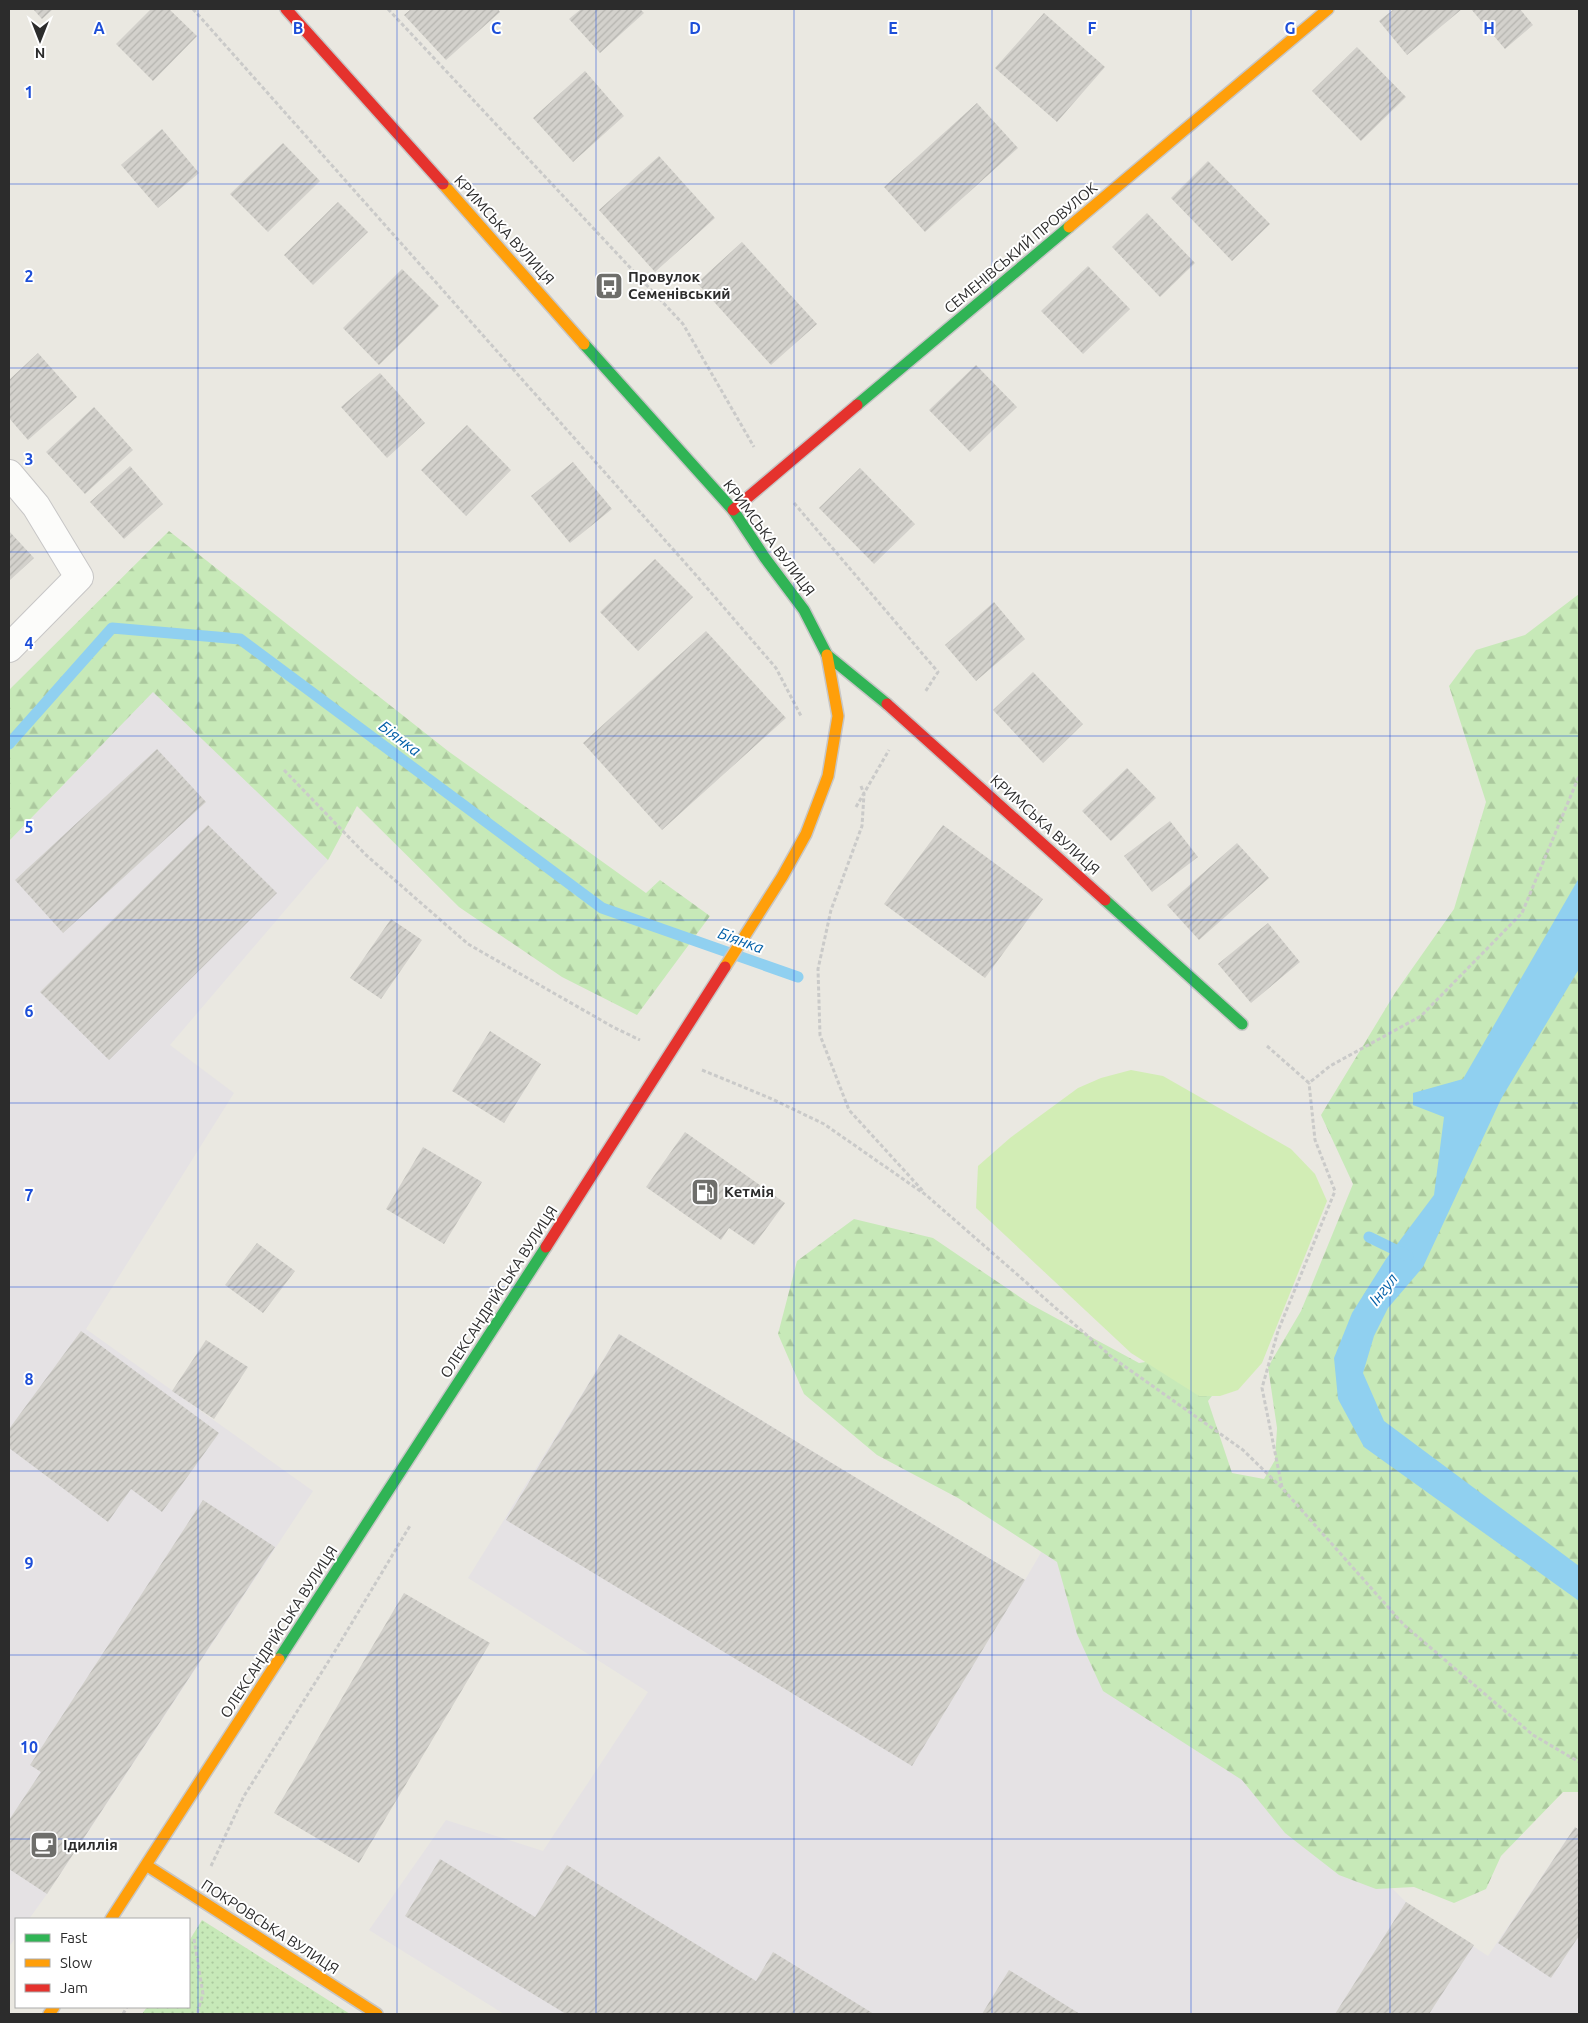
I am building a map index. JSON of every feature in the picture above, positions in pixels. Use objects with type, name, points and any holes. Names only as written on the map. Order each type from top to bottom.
[{"type":"street","name":"КРИМСЬКА ВУЛИЦЯ","points":[[286,9],[732,510],[804,610],[827,654],[906,720],[1241,1023]]},
{"type":"street","name":"СЕМЕНІВСЬКИЙ ПРОВУЛОК","points":[[732,510],[1328,9]]},
{"type":"street","points":[[9,474],[36,506],[79,577],[9,648]]},
{"type":"street","name":"ОЛЕКСАНДРІЙСЬКА ВУЛИЦЯ","points":[[112,1918],[670,1056],[782,877],[806,834],[828,776],[838,716],[827,654]]},
{"type":"street","name":"ПОКРОВСЬКА ВУЛИЦЯ","points":[[146,1865],[377,2014]]},
{"type":"path","points":[[193,9],[695,574],[776,668],[803,719]]},
{"type":"path","points":[[284,770],[366,856],[468,944],[613,1027],[670,1056],[772,1099],[824,1124],[926,1195],[1113,1358],[1243,1450],[1282,1488],[1404,1625],[1533,1735],[1579,1762]]},
{"type":"path","points":[[1309,1083],[1330,1066],[1421,1016],[1522,913],[1579,776]]},
{"type":"path","points":[[861,785],[864,794],[862,826],[831,910],[818,969],[820,1035],[849,1110],[926,1195]]},
{"type":"path","points":[[1241,1023],[1309,1083],[1315,1140],[1336,1192],[1278,1331],[1262,1388],[1282,1488]]},
{"type":"shaded area","points":[[153,691],[328,860],[170,1045],[234,1093],[86,1329],[313,1491],[47,1894],[30,1918],[15,1918],[15,1938],[9,1947],[9,841]]},
{"type":"shaded area","points":[[619,1334],[1025,1580],[1064,1513],[1127,1626],[1406,1902],[1488,1956],[1575,1827],[1579,1830],[1579,2014],[504,2014],[369,1930],[446,1820],[543,1851],[648,1692],[468,1578]]},
{"type":"green space","points":[[169,531],[448,751],[646,893],[660,880],[710,916],[637,1015],[562,977],[459,907],[357,806],[328,860],[153,692],[9,841],[9,690]]},
{"type":"green space","points":[[1579,594],[1579,1792],[1563,1792],[1501,1856],[1486,1889],[1454,1903],[1414,1887],[1376,1889],[1339,1875],[1285,1833],[1242,1780],[1103,1691],[1077,1634],[1057,1562],[958,1498],[877,1455],[804,1394],[778,1334],[797,1261],[854,1219],[933,1238],[1030,1304],[1139,1363],[1191,1355],[1230,1373],[1208,1401],[1232,1473],[1264,1479],[1275,1460],[1277,1428],[1268,1367],[1301,1311],[1353,1184],[1321,1115],[1395,993],[1454,909],[1486,802],[1449,686],[1476,650],[1525,635]]},
{"type":"green space","points":[[1131,1070],[1163,1076],[1291,1149],[1315,1174],[1327,1201],[1262,1363],[1238,1390],[1220,1396],[1199,1396],[1131,1353],[976,1208],[978,1166],[1010,1138],[1078,1088],[1101,1078]]},
{"type":"green space","points":[[202,1920],[350,2014],[142,2014],[146,2008],[190,2008],[190,1939]]},
{"type":"water","name":"Інгул","points":[[1579,878],[1579,969],[1501,1099],[1423,1267],[1388,1308],[1374,1336],[1363,1373],[1384,1421],[1579,1566],[1579,1601],[1364,1447],[1338,1399],[1334,1358],[1352,1313],[1386,1259],[1434,1195],[1444,1117],[1413,1105],[1413,1093],[1463,1079]]},
{"type":"building","points":[[33,9],[53,9],[42,19]]},
{"type":"building","points":[[151,9],[169,9],[197,36],[153,81],[116,44]]},
{"type":"building","points":[[411,9],[498,9],[500,12],[446,60],[404,15]]},
{"type":"building","points":[[581,9],[640,9],[644,13],[600,53],[569,19]]},
{"type":"building","points":[[1394,9],[1462,9],[1407,55],[1379,21]]},
{"type":"building","points":[[1471,9],[1520,9],[1533,25],[1505,49]]},
{"type":"building","points":[[1044,13],[1105,67],[1057,122],[995,68]]},
{"type":"building","points":[[1357,47],[1406,97],[1361,141],[1312,91]]},
{"type":"building","points":[[585,71],[624,116],[573,162],[533,118]]},
{"type":"building","points":[[977,103],[1018,148],[925,232],[884,187]]},
{"type":"building","points":[[162,129],[199,173],[158,208],[121,165]]},
{"type":"building","points":[[283,143],[320,181],[268,232],[230,194]]},
{"type":"building","points":[[659,156],[715,218],[655,272],[599,210]]},
{"type":"building","points":[[1208,161],[1270,224],[1232,261],[1171,198]]},
{"type":"building","points":[[338,202],[368,232],[313,285],[284,255]]},
{"type":"building","points":[[1147,213],[1195,263],[1160,297],[1112,247]]},
{"type":"building","points":[[742,242],[817,324],[771,365],[697,283]]},
{"type":"building","points":[[1088,266],[1130,309],[1083,354],[1041,311]]},
{"type":"building","points":[[402,269],[439,306],[379,365],[343,328]]},
{"type":"building","points":[[38,353],[77,397],[28,440],[9,418],[9,380]]},
{"type":"building","points":[[976,365],[1017,407],[970,452],[929,410]]},
{"type":"building","points":[[380,373],[425,423],[387,458],[341,407]]},
{"type":"building","points":[[94,407],[133,450],[85,494],[46,452]]},
{"type":"building","points":[[467,425],[511,470],[466,516],[421,470]]},
{"type":"building","points":[[573,462],[612,509],[570,543],[531,496]]},
{"type":"building","points":[[130,466],[163,504],[124,539],[90,502]]},
{"type":"building","points":[[860,468],[915,524],[874,564],[819,508]]},
{"type":"building","points":[[9,531],[34,558],[9,581]]},
{"type":"building","points":[[655,559],[693,597],[638,651],[600,612]]},
{"type":"building","points":[[994,602],[1025,639],[976,681],[945,645]]},
{"type":"building","points":[[706,631],[786,718],[662,830],[583,743]]},
{"type":"building","points":[[1033,672],[1083,724],[1043,763],[993,710]]},
{"type":"building","points":[[157,749],[206,802],[63,933],[15,880]]},
{"type":"building","points":[[1127,768],[1156,798],[1111,841],[1082,811]]},
{"type":"building","points":[[1170,821],[1198,857],[1152,892],[1124,856]]},
{"type":"building","points":[[208,825],[277,893],[109,1060],[40,992]]},
{"type":"building","points":[[943,825],[1043,899],[985,978],[884,904]]},
{"type":"building","points":[[1237,843],[1269,878],[1199,940],[1167,905]]},
{"type":"building","points":[[391,919],[422,940],[381,999],[350,978]]},
{"type":"building","points":[[1268,923],[1300,962],[1251,1003],[1218,964]]},
{"type":"building","points":[[490,1031],[541,1064],[504,1123],[452,1091]]},
{"type":"building","points":[[685,1132],[785,1203],[754,1245],[729,1228],[721,1240],[646,1187]]},
{"type":"building","points":[[423,1147],[482,1182],[444,1244],[386,1209]]},
{"type":"building","points":[[257,1243],[295,1271],[263,1313],[225,1285]]},
{"type":"building","points":[[81,1331],[219,1433],[162,1512],[131,1489],[108,1522],[9,1448],[9,1429]]},
{"type":"building","points":[[619,1334],[1025,1580],[912,1766],[506,1520]]},
{"type":"building","points":[[206,1340],[248,1367],[214,1419],[172,1391]]},
{"type":"building","points":[[203,1500],[275,1547],[47,1894],[9,1869],[9,1820],[41,1772],[30,1765]]},
{"type":"building","points":[[404,1593],[490,1643],[359,1863],[274,1813]]},
{"type":"building","points":[[1575,1827],[1579,1830],[1579,1936],[1551,1978],[1498,1943]]},
{"type":"building","points":[[440,1859],[535,1917],[567,1865],[756,1981],[773,1952],[874,2014],[566,2014],[405,1916]]},
{"type":"building","points":[[1406,1902],[1474,1945],[1429,2014],[1335,2014]]},
{"type":"building","points":[[1009,1970],[1080,2014],[982,2014]]},
{"type":"waterway","name":"Біянка","points":[[9,744],[112,628],[240,639],[602,908],[798,977]]},
{"type":"waterway","name":"Біянка","points":[[1369,1237],[1408,1256]]},
{"type":"traffic: fast","points":[[857,405],[1069,227]]},
{"type":"traffic: fast","points":[[584,344],[733,510],[765,558],[804,610],[827,655],[887,704]]},
{"type":"traffic: fast","points":[[1105,900],[1242,1024]]},
{"type":"traffic: fast","points":[[279,1659],[546,1247]]},
{"type":"traffic: slow","points":[[1069,227],[1328,9]]},
{"type":"traffic: slow","points":[[443,184],[584,344]]},
{"type":"traffic: slow","points":[[725,967],[782,877],[806,834],[828,776],[838,716],[827,655]]},
{"type":"traffic: slow","points":[[112,1918],[279,1659]]},
{"type":"traffic: slow","points":[[146,1865],[377,2014]]},
{"type":"traffic: slow","points":[[49,2014],[53,2008]]},
{"type":"traffic: jam","points":[[286,9],[443,184]]},
{"type":"traffic: jam","points":[[733,510],[857,405]]},
{"type":"traffic: jam","points":[[887,704],[1105,900]]},
{"type":"traffic: jam","points":[[546,1247],[725,967]]},
{"type":"place","name":"Провулок Семенівський","points":[[609,286]]},
{"type":"place","name":"Кетмія","points":[[705,1192]]},
{"type":"place","name":"Ідиллія","points":[[44,1845]]}]
